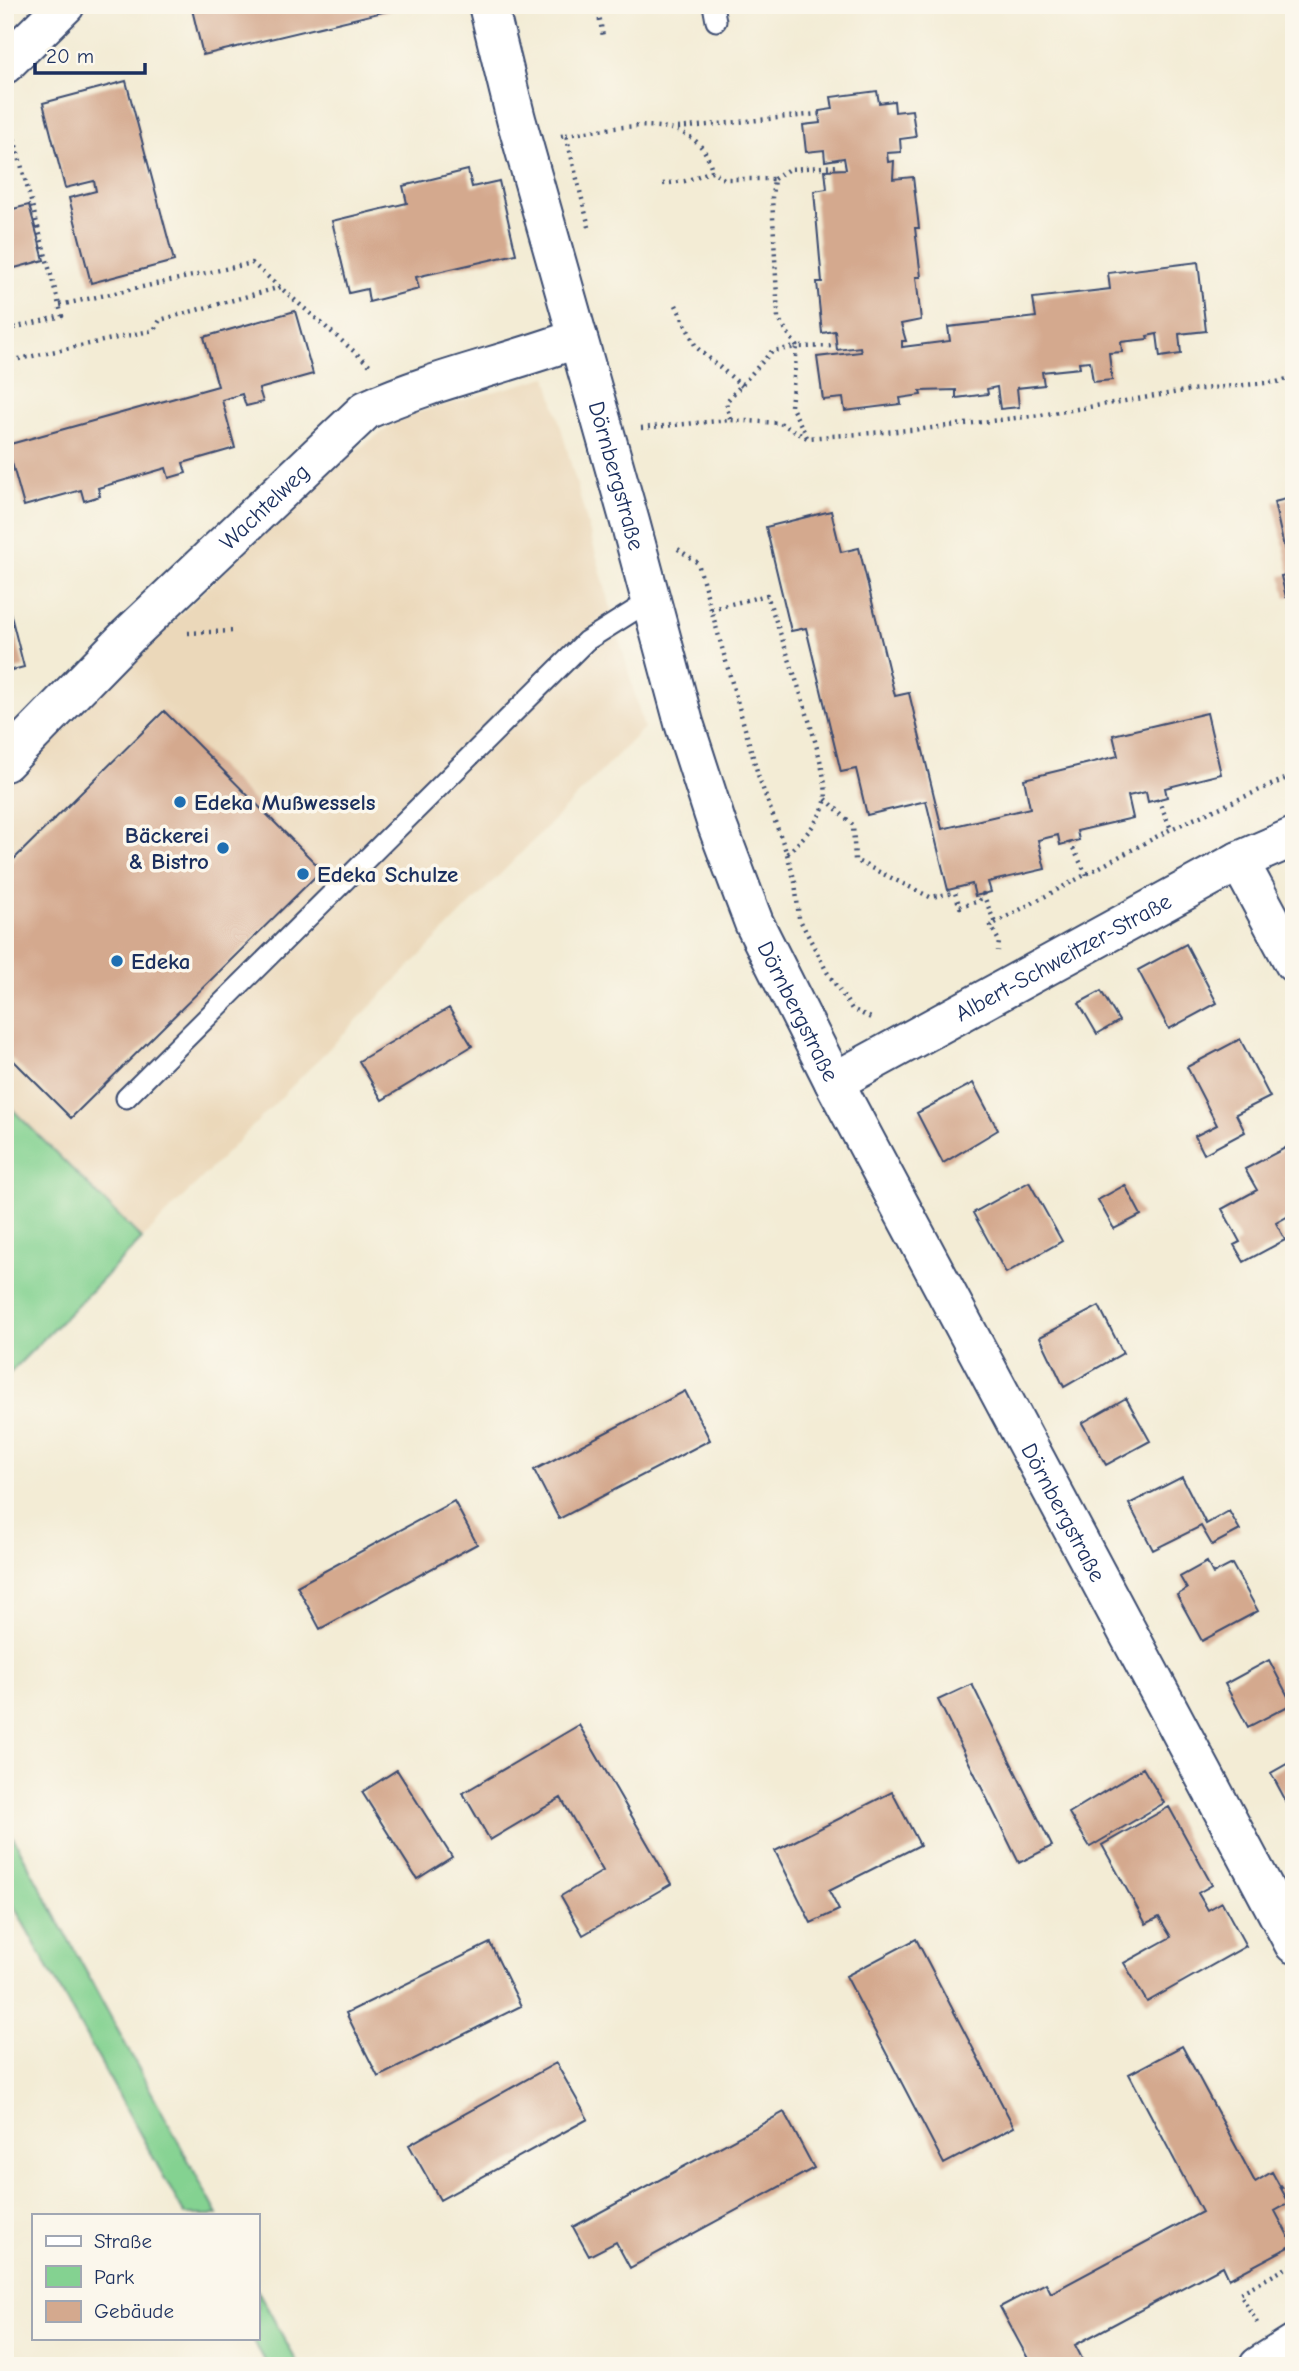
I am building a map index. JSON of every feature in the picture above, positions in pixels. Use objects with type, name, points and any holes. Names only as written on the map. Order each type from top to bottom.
[{"type":"main road","points":[[5,64],[65,5]]},
{"type":"main road","name":"Dörnbergstraße","points":[[488,5],[516,119],[684,723],[717,825],[754,923],[834,1082],[1294,1944]]},
{"type":"main road","name":"Wachtelweg","points":[[5,762],[128,636],[366,410],[401,394],[532,355],[578,338]]},
{"type":"main road","name":"Albert-Schweitzer-Straße","points":[[834,1082],[1239,861],[1294,837]]},
{"type":"main road","points":[[1239,861],[1294,963]]},
{"type":"lane","points":[[125,1098],[586,641],[651,600]]},
{"type":"path","points":[[597,5],[603,36]]},
{"type":"path","points":[[5,105],[62,316],[5,330]]},
{"type":"path","points":[[566,135],[636,127],[677,128],[818,114]]},
{"type":"path","points":[[677,128],[709,155],[712,170],[724,179],[774,179],[789,169],[839,166]]},
{"type":"path","points":[[663,184],[685,181],[712,170]]},
{"type":"path","points":[[774,179],[772,197],[778,318],[797,347],[791,406],[807,438]]},
{"type":"path","points":[[60,305],[252,263],[401,394]]},
{"type":"path","points":[[5,362],[154,330],[160,320],[281,287]]},
{"type":"path","points":[[676,305],[696,347],[741,386]]},
{"type":"path","points":[[730,420],[726,402],[772,351],[835,346]]},
{"type":"path","points":[[643,440],[640,428],[730,420],[780,423],[807,438],[1041,415],[1191,390],[1277,382],[1294,377]]},
{"type":"path","points":[[5,410],[11,433]]},
{"type":"path","points":[[674,538],[678,549],[698,563],[759,778],[787,854],[795,883],[799,918],[827,971],[852,1009],[874,1019],[886,1016]]},
{"type":"path","points":[[711,609],[767,595],[817,749],[826,799],[814,826],[787,854]]},
{"type":"path","points":[[997,957],[999,941],[991,926],[995,923],[1087,877],[1171,829],[1294,775]]},
{"type":"path","points":[[826,799],[853,825],[855,860],[930,897],[955,892],[960,907],[979,901],[982,894],[995,923]]},
{"type":"path","points":[[1158,799],[1171,829]]},
{"type":"path","points":[[1070,842],[1087,877]]},
{"type":"path","points":[[1281,2188],[1291,2181],[1294,2190]]},
{"type":"path","points":[[1276,2355],[1240,2292],[1294,2264]]},
{"type":"shaded area","points":[[547,377],[644,728],[142,1239],[5,1102],[5,787],[324,473],[405,416]]},
{"type":"green space","points":[[5,1102],[142,1239],[5,1378]]},
{"type":"green space","points":[[5,1822],[217,2214],[184,2214],[5,1890]]},
{"type":"green space","points":[[259,2293],[299,2366],[268,2366],[253,2340],[259,2340]]},
{"type":"building","points":[[191,5],[408,5],[408,6],[203,55]]},
{"type":"building","points":[[126,81],[174,261],[91,283],[69,198],[96,191],[94,181],[65,188],[43,103]]},
{"type":"building","points":[[877,91],[879,103],[894,101],[895,112],[912,110],[916,137],[900,139],[901,152],[887,153],[888,162],[894,161],[893,179],[913,177],[919,228],[915,228],[921,277],[916,277],[921,320],[901,324],[906,341],[902,341],[902,347],[950,341],[948,327],[1036,317],[1033,298],[1110,289],[1108,273],[1198,262],[1206,331],[1179,334],[1181,354],[1160,357],[1157,334],[1147,336],[1148,339],[1121,342],[1122,352],[1109,353],[1112,380],[1093,382],[1090,361],[1079,362],[1080,368],[1042,372],[1044,385],[1017,388],[1019,407],[1000,409],[997,387],[987,389],[988,394],[956,398],[956,390],[920,391],[921,395],[900,398],[901,404],[845,411],[843,398],[823,400],[817,357],[861,352],[860,347],[837,350],[835,331],[822,333],[817,282],[822,282],[814,191],[827,189],[825,170],[846,169],[844,158],[825,161],[824,150],[806,152],[803,125],[820,123],[819,111],[833,109],[831,97]]},
{"type":"building","points":[[468,170],[472,187],[499,181],[516,254],[416,277],[419,289],[369,302],[367,289],[349,293],[332,221],[407,203],[403,186]]},
{"type":"building","points":[[29,205],[44,260],[11,269],[5,255],[5,211]]},
{"type":"building","points":[[295,311],[313,374],[259,389],[263,402],[246,406],[242,394],[222,400],[235,448],[183,463],[186,473],[169,478],[166,468],[98,488],[100,496],[84,501],[81,490],[24,506],[7,445],[218,386],[204,337]]},
{"type":"building","points":[[1294,497],[1294,595],[1286,597],[1281,576],[1290,574],[1274,502]]},
{"type":"building","points":[[831,511],[841,552],[859,548],[895,696],[909,693],[942,829],[1030,808],[1024,779],[1118,756],[1113,735],[1207,713],[1221,774],[1165,788],[1167,797],[1148,802],[1146,792],[1128,796],[1133,818],[1077,831],[1079,840],[1060,845],[1058,835],[1038,840],[1045,869],[988,882],[991,892],[975,896],[972,884],[948,890],[926,801],[867,815],[856,769],[841,772],[806,628],[791,631],[766,527]]},
{"type":"building","points":[[9,608],[24,667],[5,672],[5,609]]},
{"type":"building","name":"Edeka","points":[[164,711],[322,870],[71,1118],[5,1052],[5,868]]},
{"type":"building","points":[[1186,944],[1217,1003],[1169,1029],[1138,970]]},
{"type":"building","points":[[1101,991],[1119,1021],[1097,1034],[1079,1003]]},
{"type":"building","points":[[449,1008],[472,1046],[382,1100],[359,1061]]},
{"type":"building","points":[[1240,1039],[1270,1097],[1236,1114],[1245,1132],[1204,1154],[1195,1136],[1217,1125],[1187,1067]]},
{"type":"building","points":[[973,1083],[998,1130],[943,1163],[917,1113]]},
{"type":"building","points":[[1293,1144],[1294,1213],[1276,1223],[1285,1240],[1244,1262],[1234,1245],[1240,1242],[1222,1209],[1257,1190],[1245,1169]]},
{"type":"building","points":[[1029,1182],[1062,1241],[1006,1273],[973,1213]]},
{"type":"building","points":[[1125,1185],[1141,1215],[1114,1229],[1098,1200]]},
{"type":"building","points":[[1099,1306],[1123,1353],[1064,1387],[1040,1337]]},
{"type":"building","points":[[685,1391],[710,1440],[559,1519],[534,1470]]},
{"type":"building","points":[[1126,1398],[1150,1441],[1106,1465],[1082,1423]]},
{"type":"building","points":[[1182,1477],[1206,1524],[1229,1511],[1240,1530],[1212,1545],[1201,1526],[1153,1550],[1129,1504]]},
{"type":"building","points":[[454,1501],[477,1544],[320,1629],[297,1586]]},
{"type":"building","points":[[1207,1562],[1213,1574],[1232,1564],[1258,1611],[1202,1641],[1177,1595],[1187,1589],[1180,1577]]},
{"type":"building","points":[[1269,1660],[1292,1704],[1248,1727],[1225,1684]]},
{"type":"building","points":[[972,1684],[1052,1846],[1019,1863],[938,1700]]},
{"type":"building","points":[[579,1725],[671,1884],[583,1935],[561,1896],[603,1871],[561,1798],[490,1840],[463,1793]]},
{"type":"building","points":[[1294,1760],[1294,1816],[1271,1773]]},
{"type":"building","points":[[1143,1768],[1164,1803],[1090,1847],[1069,1813]]},
{"type":"building","points":[[397,1770],[452,1857],[417,1879],[362,1792]]},
{"type":"building","points":[[892,1792],[920,1845],[829,1891],[839,1910],[811,1923],[775,1851]]},
{"type":"building","points":[[1169,1807],[1212,1885],[1198,1893],[1208,1910],[1222,1902],[1246,1946],[1147,2002],[1124,1963],[1171,1937],[1159,1917],[1146,1924],[1102,1845]]},
{"type":"building","points":[[916,1939],[1014,2127],[944,2164],[846,1976]]},
{"type":"building","points":[[490,1943],[521,2006],[378,2077],[346,2013]]},
{"type":"building","points":[[1182,2046],[1255,2182],[1272,2172],[1289,2203],[1275,2211],[1293,2245],[1229,2279],[1223,2266],[1075,2345],[1086,2366],[1032,2366],[1000,2307],[1046,2283],[1051,2293],[1202,2212],[1129,2074]]},
{"type":"building","points":[[556,2063],[588,2119],[440,2200],[409,2145]]},
{"type":"building","points":[[784,2112],[814,2168],[630,2268],[616,2242],[589,2256],[573,2227]]},
{"type":"place","name":"Edeka Mußwessels","points":[[180,802]]},
{"type":"place","name":"Bäckerei & Bistro","points":[[223,848]]},
{"type":"place","name":"Edeka Schulze","points":[[303,874]]},
{"type":"place","name":"Edeka","points":[[117,961]]}]
